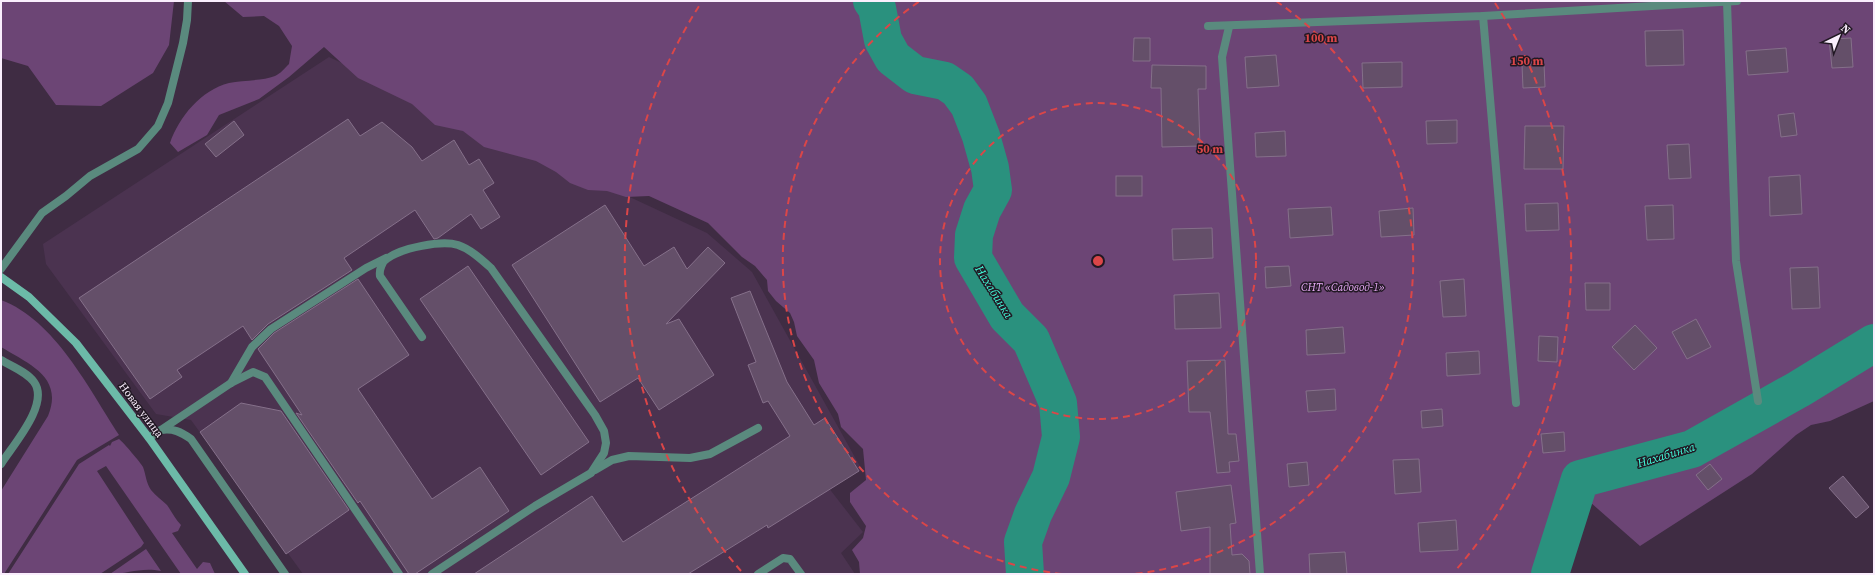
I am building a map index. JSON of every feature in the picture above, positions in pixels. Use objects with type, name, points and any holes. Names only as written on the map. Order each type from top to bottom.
[{"type":"street","points":[[1,269],[42,213],[90,176],[138,149],[158,126],[168,104],[183,43],[188,1]]},
{"type":"street","points":[[1208,26],[1228,27],[1483,16],[1737,1]]},
{"type":"street","points":[[1727,2],[1736,261],[1758,401]]},
{"type":"street","points":[[1483,16],[1516,403]]},
{"type":"street","points":[[1228,27],[1222,57],[1260,574]]},
{"type":"street","points":[[231,383],[252,347],[271,329],[366,268],[407,249],[445,243],[458,245],[468,250],[490,268],[595,415],[604,430],[606,443],[604,453],[591,473]]},
{"type":"street","points":[[386,258],[379,271],[380,276],[422,337]]},
{"type":"street","name":"Новая улица","points":[[1,277],[29,297],[76,343],[149,438],[245,574]]},
{"type":"street","points":[[1,360],[27,375],[34,382],[39,392],[39,397],[34,412],[1,464]]},
{"type":"street","points":[[149,438],[231,383],[253,372],[265,377],[270,382],[399,574]]},
{"type":"street","points":[[432,574],[535,506],[612,460],[629,456],[680,458],[710,454],[758,428]]},
{"type":"street","points":[[158,431],[168,429],[176,430],[191,439],[285,574]]},
{"type":"street","points":[[758,574],[783,558],[790,559],[801,574]]},
{"type":"shaded area","points":[[329,57],[707,233],[752,272],[862,470],[828,487],[863,532],[841,553],[855,574],[303,574],[191,420],[156,414],[46,264],[43,244]]},
{"type":"green space","points":[[1,1],[174,1],[169,45],[153,73],[101,106],[56,105],[28,66],[1,58]]},
{"type":"green space","name":"СНТ «Садовод-1»","points":[[224,1],[1874,1],[1874,340],[1755,409],[1756,430],[1758,427],[1874,355],[1874,401],[1830,421],[1811,425],[1796,435],[1752,474],[1640,546],[1565,480],[1550,520],[1534,574],[860,574],[859,562],[852,550],[863,538],[866,526],[850,502],[850,493],[866,480],[863,449],[841,427],[838,414],[819,383],[814,360],[797,336],[794,322],[790,313],[776,301],[768,291],[767,280],[755,266],[742,257],[708,223],[649,196],[626,197],[607,191],[588,190],[570,183],[556,172],[536,161],[484,147],[463,131],[435,125],[412,104],[358,78],[324,47],[289,77],[259,99],[219,115],[207,135],[178,152],[170,143],[174,133],[185,114],[200,98],[229,83],[264,79],[275,76],[289,64],[292,46],[279,26],[264,16],[243,17]]},
{"type":"green space","points":[[1,300],[20,310],[38,323],[54,339],[83,377],[119,435],[77,460],[4,574],[1,574],[1,491],[48,416],[52,403],[51,391],[48,382],[41,373],[22,359],[1,347]]},
{"type":"green space","points":[[119,439],[143,467],[151,490],[167,505],[181,525],[178,531],[172,533],[197,569],[203,562],[210,563],[215,574],[181,574],[106,466],[97,471],[144,543],[141,547],[100,574],[8,574],[79,464]]},
{"type":"green space","points":[[146,549],[161,571],[141,570],[110,574]]},
{"type":"building","points":[[1683,30],[1684,65],[1646,66],[1645,31]]},
{"type":"building","points":[[1134,38],[1150,38],[1150,61],[1133,61]]},
{"type":"building","points":[[1851,38],[1853,67],[1832,68],[1829,39]]},
{"type":"building","points":[[1786,48],[1788,72],[1748,75],[1746,51]]},
{"type":"building","points":[[1276,55],[1279,86],[1247,88],[1245,57]]},
{"type":"building","points":[[1402,62],[1402,87],[1363,88],[1362,63]]},
{"type":"building","points":[[1544,64],[1545,87],[1523,88],[1522,65]]},
{"type":"building","points":[[1152,65],[1206,66],[1206,89],[1198,89],[1200,146],[1162,147],[1161,88],[1151,88]]},
{"type":"building","points":[[1794,113],[1797,135],[1781,137],[1778,115]]},
{"type":"building","points":[[348,119],[360,136],[382,122],[412,147],[422,161],[454,140],[469,165],[479,159],[494,183],[483,190],[500,217],[481,229],[471,214],[438,238],[434,239],[415,210],[344,258],[352,270],[268,324],[252,340],[243,326],[177,370],[182,377],[150,399],[79,298]]},
{"type":"building","points":[[1457,120],[1457,143],[1427,144],[1426,121]]},
{"type":"building","points":[[234,121],[244,135],[216,157],[205,144]]},
{"type":"building","points":[[1525,126],[1564,126],[1563,169],[1524,169]]},
{"type":"building","points":[[1285,131],[1286,156],[1256,157],[1255,133]]},
{"type":"building","points":[[1689,144],[1691,178],[1669,179],[1667,145]]},
{"type":"building","points":[[1800,175],[1802,214],[1770,216],[1769,177]]},
{"type":"building","points":[[1116,176],[1142,176],[1142,196],[1116,196]]},
{"type":"building","points":[[1558,203],[1559,230],[1526,231],[1525,204]]},
{"type":"building","points":[[605,205],[644,266],[674,247],[687,269],[708,247],[725,263],[666,324],[679,319],[714,375],[659,410],[638,378],[600,402],[512,265]]},
{"type":"building","points":[[1673,205],[1674,239],[1647,240],[1645,206]]},
{"type":"building","points":[[1331,207],[1333,235],[1290,238],[1288,209]]},
{"type":"building","points":[[1413,208],[1414,235],[1381,237],[1379,211]]},
{"type":"building","points":[[1212,228],[1213,258],[1173,260],[1172,229]]},
{"type":"building","points":[[468,266],[589,442],[541,475],[420,299]]},
{"type":"building","points":[[1289,266],[1291,286],[1266,288],[1265,267]]},
{"type":"building","points":[[1818,267],[1820,308],[1792,309],[1790,268]]},
{"type":"building","points":[[358,279],[409,355],[358,389],[432,499],[480,467],[509,511],[415,574],[409,574],[360,501],[358,503],[296,413],[302,415],[258,349],[274,333]]},
{"type":"building","points":[[1464,279],[1466,316],[1443,317],[1440,281]]},
{"type":"building","points":[[1585,283],[1610,283],[1610,310],[1586,310]]},
{"type":"building","points":[[750,291],[787,382],[814,425],[825,418],[859,471],[768,528],[767,525],[688,574],[474,574],[592,496],[623,542],[790,436],[768,401],[763,403],[748,365],[756,362],[731,298]]},
{"type":"building","points":[[1219,293],[1221,328],[1175,329],[1174,295]]},
{"type":"building","points":[[1696,319],[1711,347],[1687,359],[1672,332]]},
{"type":"building","points":[[1635,325],[1657,348],[1634,370],[1612,347]]},
{"type":"building","points":[[1343,327],[1345,353],[1307,355],[1306,330]]},
{"type":"building","points":[[1539,336],[1558,337],[1557,362],[1538,361]]},
{"type":"building","points":[[1479,351],[1480,374],[1447,376],[1446,353]]},
{"type":"building","points":[[1225,360],[1228,434],[1236,434],[1239,461],[1229,462],[1230,472],[1217,473],[1210,412],[1189,412],[1187,361]]},
{"type":"building","points":[[1335,389],[1336,410],[1308,412],[1306,391]]},
{"type":"building","points":[[241,403],[281,411],[349,510],[286,554],[200,432]]},
{"type":"building","points":[[1442,409],[1443,426],[1422,428],[1421,411]]},
{"type":"building","points":[[1564,432],[1565,451],[1543,453],[1541,434]]},
{"type":"building","points":[[1419,459],[1421,492],[1395,494],[1393,460]]},
{"type":"building","points":[[1307,462],[1309,485],[1289,487],[1287,464]]},
{"type":"building","points":[[1710,464],[1722,479],[1708,490],[1696,475]]},
{"type":"building","points":[[1843,476],[1869,507],[1856,518],[1829,488]]},
{"type":"building","points":[[1231,485],[1236,523],[1230,524],[1232,555],[1242,554],[1249,561],[1250,574],[1210,574],[1210,527],[1181,531],[1176,492]]},
{"type":"building","points":[[1456,520],[1458,550],[1420,552],[1418,523]]},
{"type":"building","points":[[1345,552],[1347,574],[1310,574],[1309,554]]},
{"type":"waterway","name":"Нахабинка","points":[[872,1],[877,8],[883,40],[893,58],[915,75],[945,81],[958,90],[969,105],[981,136],[990,168],[993,190],[982,210],[974,235],[973,258],[1007,316],[1031,340],[1058,403],[1061,437],[1051,477],[1033,514],[1023,542],[1025,574]]},
{"type":"waterway","name":"Нахабинка","points":[[1550,574],[1580,479],[1692,449],[1799,389],[1874,343]]}]
